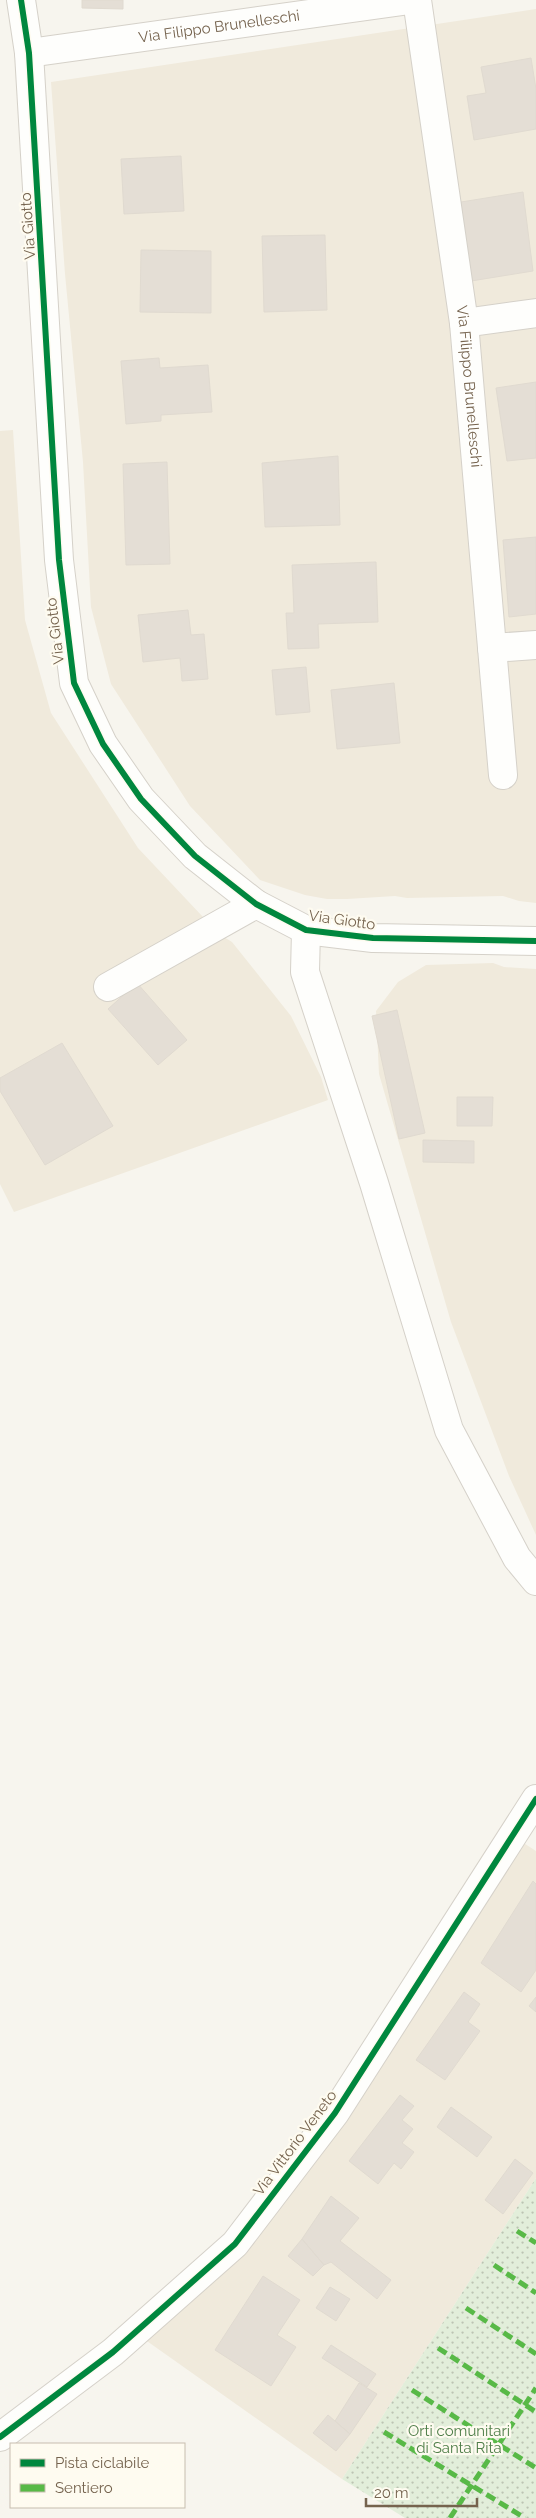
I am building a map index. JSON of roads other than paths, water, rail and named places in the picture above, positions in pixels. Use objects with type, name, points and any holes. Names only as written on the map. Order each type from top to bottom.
[{"type":"street","name":"Via Giotto","points":[[21,0],[29,53],[59,560],[74,683],[103,744],[141,799],[195,856],[256,904],[306,930],[373,938],[536,941]]},
{"type":"street","name":"Via Filippo Brunelleschi","points":[[29,53],[410,0]]},
{"type":"street","name":"Via Filippo Brunelleschi","points":[[417,0],[464,323],[503,775]]},
{"type":"street","points":[[464,323],[536,313]]},
{"type":"street","points":[[492,648],[536,645]]},
{"type":"street","points":[[108,987],[256,904]]},
{"type":"street","points":[[306,930],[305,972],[374,1183],[449,1430],[517,1558],[536,1581]]},
{"type":"street","name":"Via Vittorio Veneto","points":[[0,2436],[113,2352],[235,2244],[335,2113],[536,1799]]},
{"type":"park label","name":"Orti comunitari di Santa Rita","points":[[459,2440]]}]
